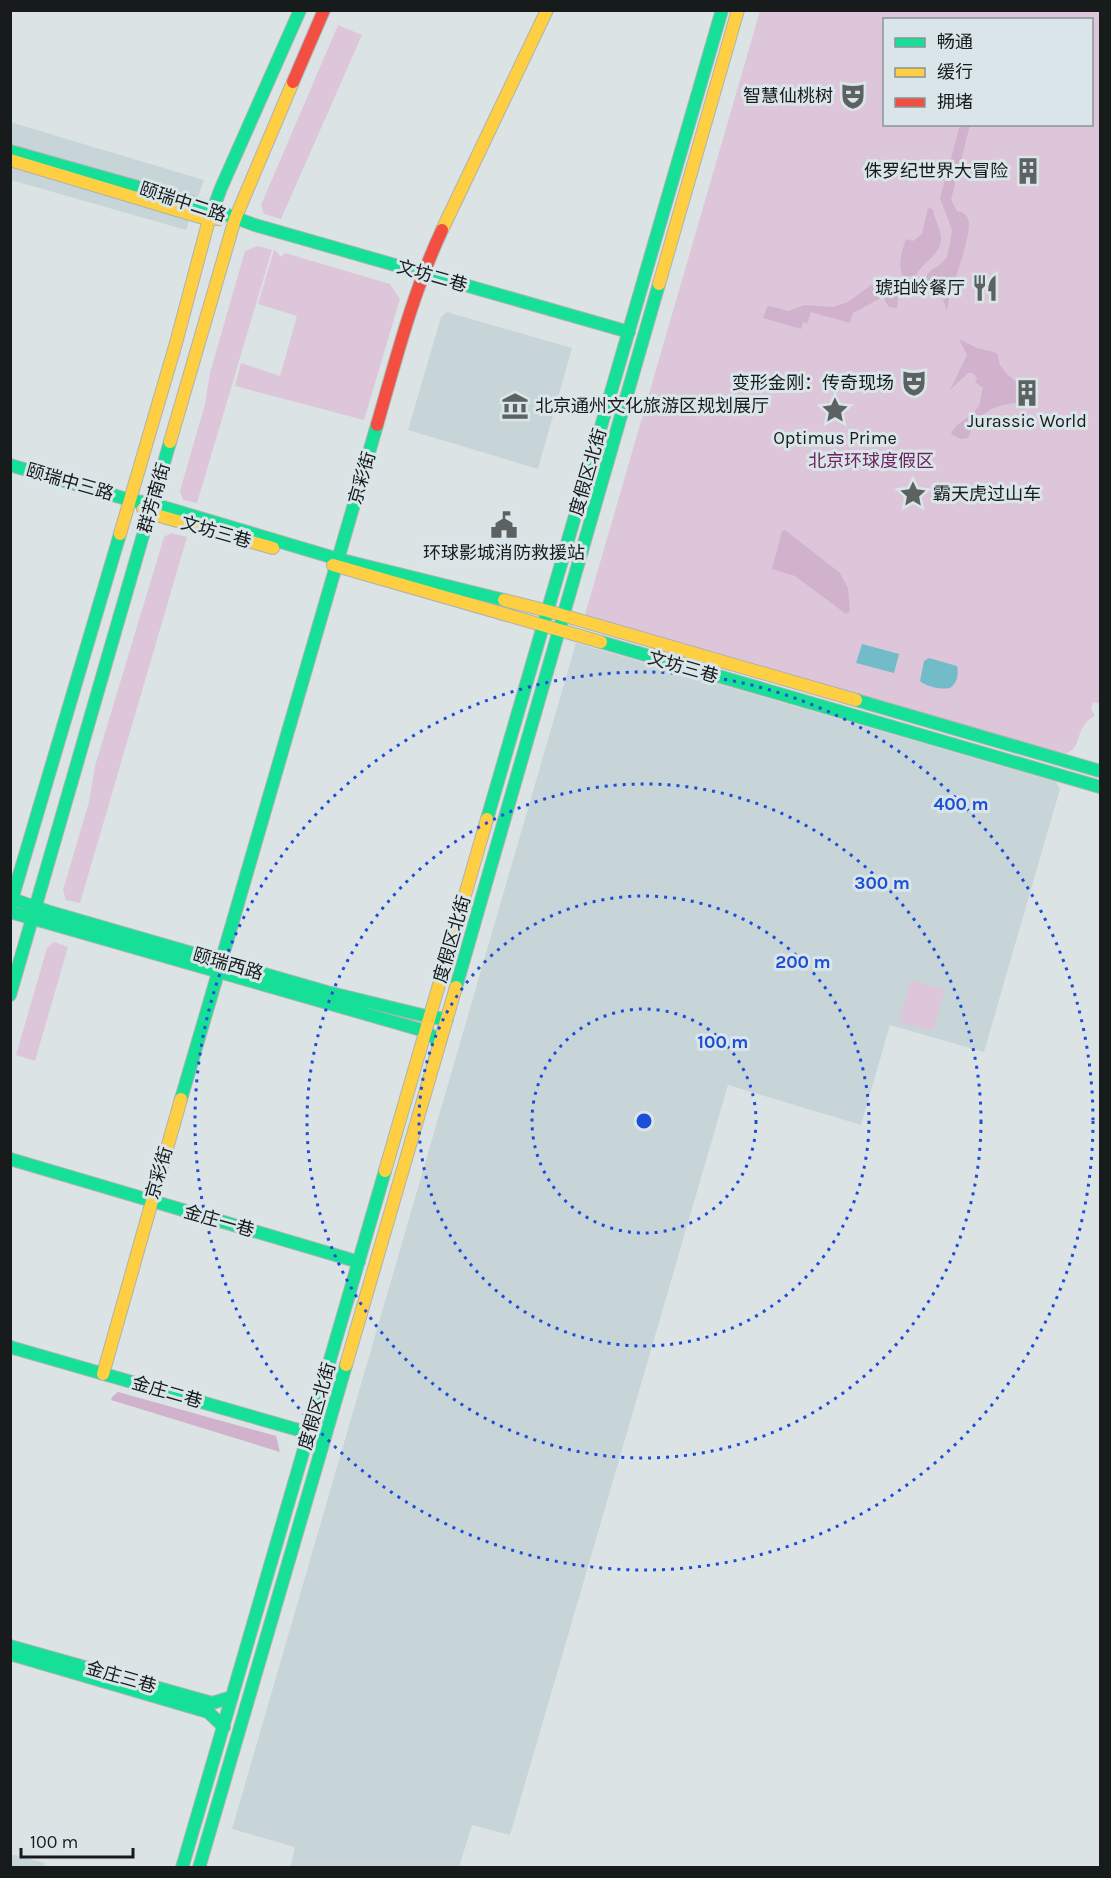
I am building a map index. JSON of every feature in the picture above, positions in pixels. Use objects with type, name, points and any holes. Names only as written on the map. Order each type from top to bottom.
[{"type":"main road","name":"群芳南街","points":[[11,905],[212,214],[221,188],[300,10]]},
{"type":"main road","name":"群芳南街","points":[[10,995],[235,219],[324,10]]},
{"type":"main road","name":"京彩街","points":[[103,1374],[151,1201],[412,304],[423,273],[547,10]]},
{"type":"main road","name":"度假区北街","points":[[182,1868],[722,10]]},
{"type":"main road","name":"度假区北街","points":[[199,1868],[738,10]]},
{"type":"main road","name":"颐瑞中二路","points":[[10,151],[212,214],[235,219]]},
{"type":"main road","name":"颐瑞中二路","points":[[10,160],[200,217],[212,214]]},
{"type":"main road","name":"文坊二巷","points":[[235,219],[629,332]]},
{"type":"main road","name":"颐瑞中三路","points":[[10,465],[130,500]]},
{"type":"main road","name":"文坊三巷","points":[[130,500],[151,509],[337,563],[543,627],[1100,787]]},
{"type":"main road","name":"文坊三巷","points":[[337,563],[548,611],[1100,771]]},
{"type":"main road","name":"颐瑞西路","points":[[11,905],[425,1031],[440,1042]]},
{"type":"main road","name":"颐瑞西路","points":[[220,968],[429,1017],[447,1018]]},
{"type":"main road","name":"金庄一巷","points":[[10,1159],[359,1262]]},
{"type":"main road","name":"金庄二巷","points":[[10,1347],[323,1437]]},
{"type":"main road","points":[[320,1398],[327,1405],[334,1402]]},
{"type":"main road","points":[[299,1468],[309,1468],[313,1473]]},
{"type":"main road","name":"金庄三巷","points":[[10,1646],[212,1703],[232,1697]]},
{"type":"main road","name":"金庄三巷","points":[[10,1654],[208,1712],[224,1727]]},
{"type":"shaded area","points":[[10,122],[204,180],[186,230],[11,180]]},
{"type":"shaded area","points":[[960,126],[970,126],[951,200],[957,211],[964,213],[968,219],[968,236],[947,311],[942,297],[926,282],[930,271],[947,257],[950,244],[952,230],[940,198]]},
{"type":"shaded area","points":[[928,208],[933,209],[941,243],[916,275],[903,277],[900,262],[906,239],[913,241],[922,234]]},
{"type":"shaded area","points":[[890,281],[897,284],[903,295],[898,298],[897,308],[889,307],[883,297],[853,313],[850,323],[811,312],[807,324],[803,322],[801,329],[763,318],[767,307],[770,306],[788,311],[805,305],[833,307],[848,302],[871,285]]},
{"type":"shaded area","points":[[447,312],[572,348],[538,469],[408,430],[441,317]]},
{"type":"shaded area","points":[[959,339],[977,348],[997,353],[1000,365],[1020,385],[1022,390],[1020,403],[994,408],[976,422],[968,438],[961,439],[951,434],[978,408],[983,388],[975,382],[977,379],[973,373],[968,373],[950,390],[967,355]]},
{"type":"shaded area","points":[[785,530],[840,573],[848,588],[850,611],[846,614],[795,576],[772,569],[782,531]]},
{"type":"shaded area","points":[[576,643],[1056,782],[1060,789],[984,1052],[890,1025],[861,1125],[728,1085],[510,1835],[472,1825],[459,1867],[290,1868],[295,1847],[232,1829]]},
{"type":"shaded area","points":[[118,1392],[276,1436],[280,1452],[111,1400]]},
{"type":"shaded area","points":[[10,1854],[45,1863],[44,1867],[11,1867]]},
{"type":"green space","name":"北京环球度假区","points":[[760,11],[1100,11],[1100,704],[1093,702],[1091,709],[1095,716],[1083,726],[1074,748],[1062,754],[584,618]]},
{"type":"green space","points":[[338,25],[362,35],[281,219],[264,214],[261,205]]},
{"type":"green space","points":[[258,246],[272,250],[197,503],[183,500],[180,491],[205,404],[210,373],[245,251]]},
{"type":"green space","points":[[274,250],[281,257],[285,253],[390,284],[400,299],[364,420],[235,386],[241,363],[280,376],[297,316],[258,304]]},
{"type":"green space","points":[[171,533],[187,537],[80,903],[66,900],[63,890],[89,802],[95,766],[164,537]]},
{"type":"green space","points":[[54,942],[68,947],[35,1061],[16,1055],[47,948]]},
{"type":"green space","points":[[911,980],[945,990],[933,1031],[899,1022]]},
{"type":"water","points":[[862,644],[899,654],[894,673],[856,663]]},
{"type":"water","points":[[929,658],[957,666],[957,678],[950,688],[934,688],[920,681],[924,661]]},
{"type":"traffic: fast","points":[[208,223],[221,188],[300,10]]},
{"type":"traffic: fast","points":[[487,819],[722,10]]},
{"type":"traffic: fast","points":[[10,151],[198,204],[255,225],[629,332]]},
{"type":"traffic: fast","points":[[456,987],[659,284]]},
{"type":"traffic: fast","points":[[221,962],[377,425]]},
{"type":"traffic: fast","points":[[10,995],[170,442]]},
{"type":"traffic: fast","points":[[10,465],[130,500],[153,504],[338,559],[504,600]]},
{"type":"traffic: fast","points":[[10,906],[120,534]]},
{"type":"traffic: fast","points":[[601,642],[1100,787]]},
{"type":"traffic: fast","points":[[856,700],[1100,771]]},
{"type":"traffic: fast","points":[[12,899],[327,992],[447,1019]]},
{"type":"traffic: fast","points":[[10,912],[425,1031],[440,1042]]},
{"type":"traffic: fast","points":[[181,1099],[218,973]]},
{"type":"traffic: fast","points":[[10,1159],[359,1262]]},
{"type":"traffic: fast","points":[[182,1868],[385,1171]]},
{"type":"traffic: fast","points":[[10,1347],[323,1437]]},
{"type":"traffic: fast","points":[[199,1868],[346,1365]]},
{"type":"traffic: fast","points":[[10,1646],[212,1703],[232,1697]]},
{"type":"traffic: fast","points":[[10,1654],[208,1712],[224,1727]]},
{"type":"traffic: slow","points":[[442,230],[547,10]]},
{"type":"traffic: slow","points":[[659,284],[738,10]]},
{"type":"traffic: slow","points":[[170,442],[235,219],[293,82]]},
{"type":"traffic: slow","points":[[10,160],[200,217],[219,219]]},
{"type":"traffic: slow","points":[[120,534],[176,343],[208,223]]},
{"type":"traffic: slow","points":[[143,509],[149,513],[273,548]]},
{"type":"traffic: slow","points":[[333,565],[601,642]]},
{"type":"traffic: slow","points":[[504,600],[856,700]]},
{"type":"traffic: slow","points":[[385,1171],[487,819]]},
{"type":"traffic: slow","points":[[346,1365],[456,987]]},
{"type":"traffic: slow","points":[[103,1374],[181,1099]]},
{"type":"traffic: jam","points":[[293,82],[324,10]]},
{"type":"traffic: jam","points":[[377,425],[414,302],[442,230]]},
{"type":"place","name":"智慧仙桃树","points":[[853,96]]},
{"type":"place","name":"侏罗纪世界大冒险","points":[[1028,171]]},
{"type":"place","name":"琥珀岭餐厅","points":[[985,288]]},
{"type":"place","name":"变形金刚：传奇现场","points":[[914,383]]},
{"type":"place","name":"Jurassic World","points":[[1027,393]]},
{"type":"place","name":"北京通州文化旅游区规划展厅","points":[[515,406]]},
{"type":"place","name":"Optimus Prime","points":[[835,410]]},
{"type":"place","name":"霸天虎过山车","points":[[913,494]]},
{"type":"place","name":"环球影城消防救援站","points":[[504,525]]}]
